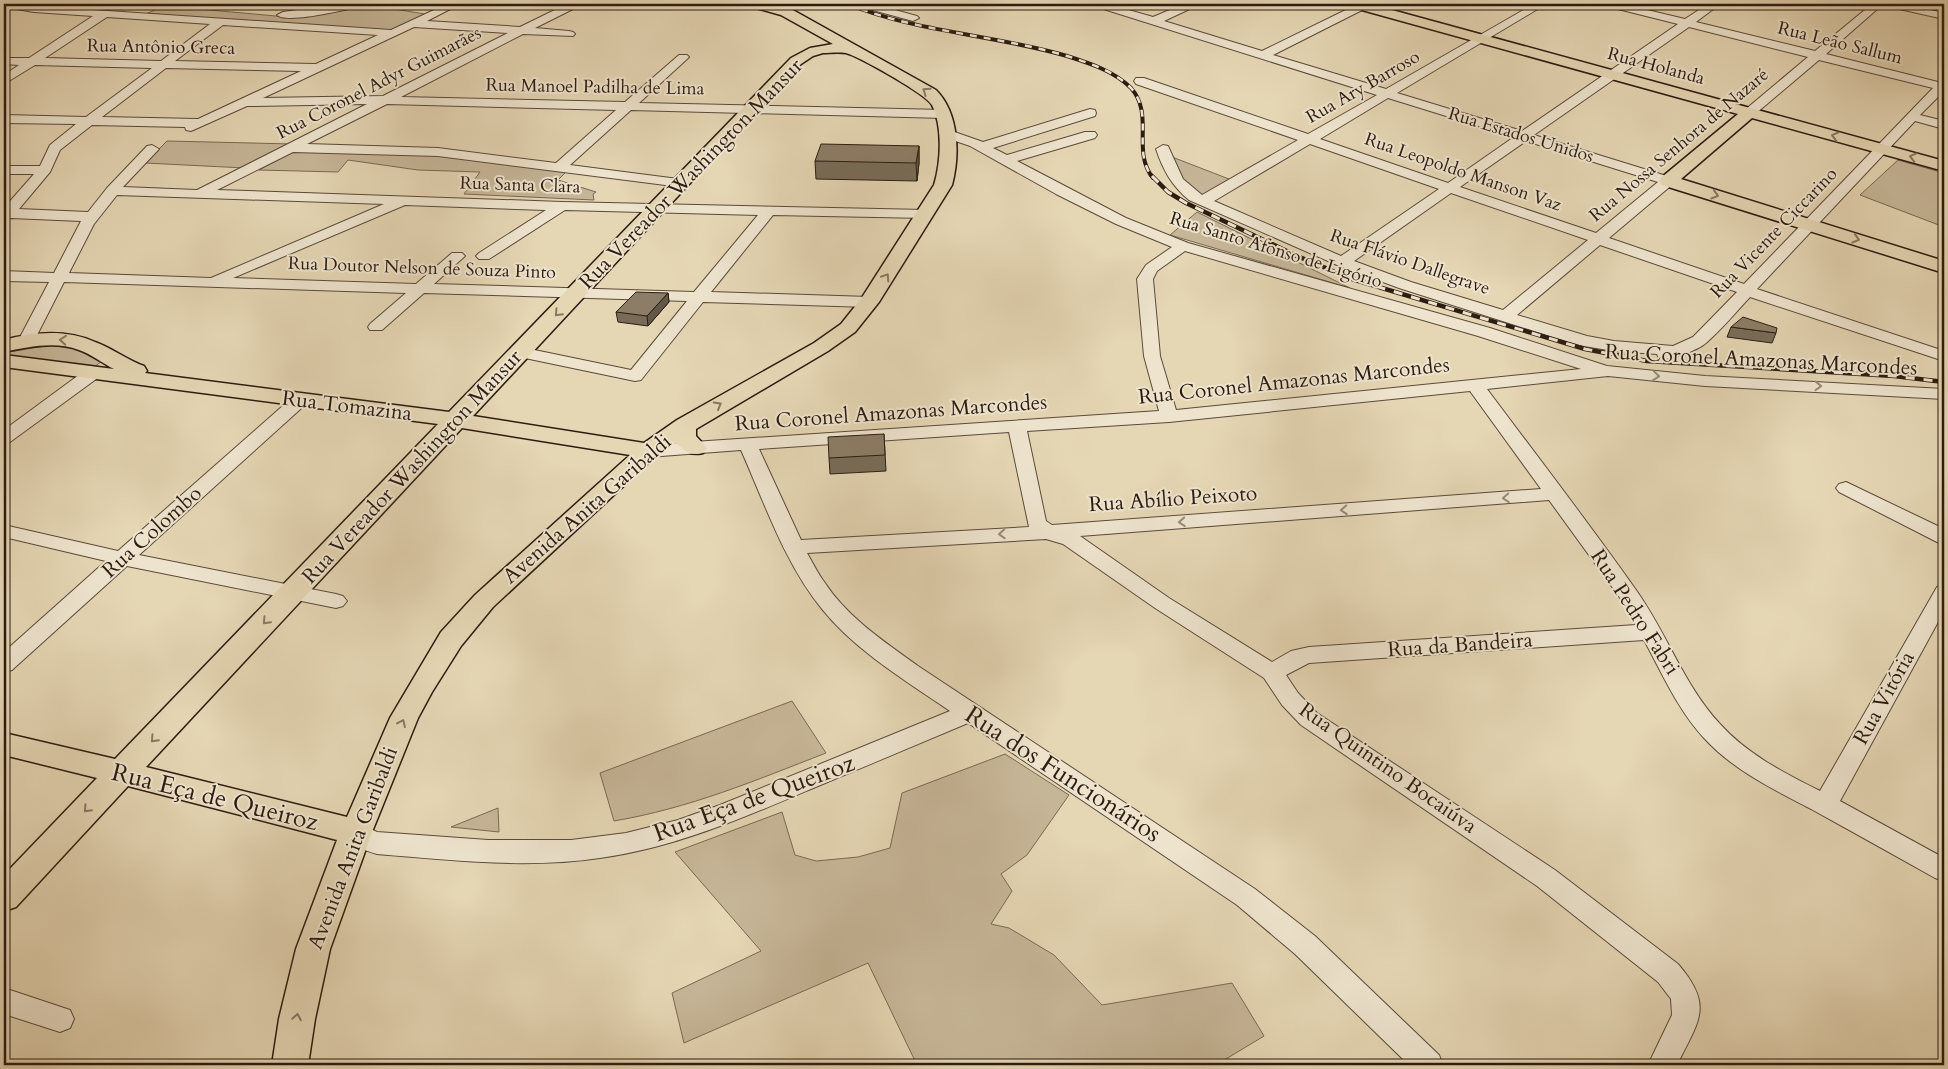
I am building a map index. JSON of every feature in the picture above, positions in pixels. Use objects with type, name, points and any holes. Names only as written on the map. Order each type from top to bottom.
[{"type":"main road","name":"Rua Holanda","points":[[1362,4],[1944,166]]},
{"type":"main road","points":[[766,5],[831,41],[833,44],[828,48]]},
{"type":"main road","points":[[766,5],[786,12],[836,38],[852,50],[929,92],[938,102],[945,123]]},
{"type":"main road","points":[[828,48],[852,50]]},
{"type":"main road","name":"Rua Vereador Washington Mansur","points":[[4,897],[799,58],[828,48]]},
{"type":"main road","name":"Rua Nossa Senhora de Nazaré","points":[[1668,181],[1750,112]]},
{"type":"main road","name":"Avenida Anita Garibaldi","points":[[290,1065],[297,1019],[311,957],[356,832],[404,718],[451,639],[472,614],[501,585],[648,451],[685,425],[828,342],[856,320],[870,302],[926,214],[945,180],[947,169],[945,123]]},
{"type":"main road","name":"Rua Estados Unidos","points":[[1668,181],[1944,267]]},
{"type":"main road","name":"Rua Tomazina","points":[[4,346],[26,341],[69,340],[89,347],[100,365]]},
{"type":"main road","name":"Rua Tomazina","points":[[4,361],[100,365],[194,386],[456,420],[648,451]]},
{"type":"main road","points":[[685,425],[684,438],[695,448]]},
{"type":"main road","name":"Rua Eça de Queiroz","points":[[4,744],[356,832]]},
{"type":"street","points":[[4,4],[34,9],[82,12],[107,8],[133,15],[392,33]]},
{"type":"street","points":[[34,9],[51,4]]},
{"type":"street","points":[[243,12],[295,15],[358,4]]},
{"type":"street","points":[[4,119],[195,125],[455,4]]},
{"type":"street","name":"Rua Coronel Adyr Guimarães","points":[[200,194],[575,4]]},
{"type":"street","points":[[862,4],[913,18]]},
{"type":"street","name":"Rua Estados Unidos","points":[[1098,4],[1668,181]]},
{"type":"street","points":[[1154,21],[1192,4]]},
{"type":"street","points":[[1263,54],[1362,4]]},
{"type":"street","name":"Rua Ary Barroso","points":[[1202,201],[1541,4]]},
{"type":"street","name":"Rua Leão Sallum","points":[[1610,4],[1943,86]]},
{"type":"street","points":[[1342,262],[1715,4]]},
{"type":"street","name":"Rua Nossa Senhora de Nazaré","points":[[1750,112],[1878,4]]},
{"type":"street","points":[[1890,4],[1944,16]]},
{"type":"street","points":[[133,15],[164,5]]},
{"type":"street","points":[[4,80],[107,8]]},
{"type":"street","points":[[5,214],[43,170],[50,160],[53,149],[221,21]]},
{"type":"street","points":[[412,24],[569,34]]},
{"type":"street","points":[[560,167],[683,57]]},
{"type":"street","name":"Rua Antônio Greca","points":[[4,61],[317,68]]},
{"type":"street","name":"Rua Leopoldo Manson Vaz","points":[[1140,81],[1944,356]]},
{"type":"street","name":"Rua Vicente Ciccarino","points":[[1608,371],[1678,351],[1699,341],[1943,86]]},
{"type":"street","name":"Rua Manoel Padilha de Lima","points":[[245,102],[386,100],[751,109],[945,123]]},
{"type":"street","points":[[982,147],[1090,113]]},
{"type":"street","points":[[1912,117],[1944,125]]},
{"type":"street","name":"Rua Santo Afonso de Ligório","points":[[945,123],[969,140],[1090,206],[1183,246],[1466,326],[1608,371]]},
{"type":"street","points":[[1006,160],[1090,135]]},
{"type":"street","points":[[291,148],[438,152],[681,183]]},
{"type":"street","points":[[26,341],[91,217],[112,191],[152,149]]},
{"type":"street","name":"Rua Flávio Dallegrave","points":[[1163,149],[1168,165],[1176,180],[1185,190],[1202,201],[1342,262],[1405,285],[1592,342],[1678,351]]},
{"type":"street","points":[[4,170],[43,170]]},
{"type":"street","name":"Rua Nossa Senhora de Nazaré","points":[[1506,316],[1668,181]]},
{"type":"street","name":"Rua Santa Clara","points":[[112,191],[562,206],[926,214]]},
{"type":"street","points":[[211,282],[405,200]]},
{"type":"street","points":[[484,256],[562,206]]},
{"type":"street","points":[[520,352],[635,376],[769,210]]},
{"type":"street","points":[[5,214],[91,217]]},
{"type":"street","points":[[1168,417],[1152,356],[1145,279],[1151,268],[1183,246]]},
{"type":"street","points":[[376,327],[457,256]]},
{"type":"street","name":"Rua Doutor Nelson de Souza Pinto","points":[[4,276],[870,302]]},
{"type":"street","points":[[4,438],[100,365]]},
{"type":"street","name":"Rua Coronel Amazonas Marcondes","points":[[648,451],[1168,417],[1608,371],[1705,381],[1944,394]]},
{"type":"street","name":"Rua Pedro Fabri","points":[[1476,385],[1619,582],[1652,632],[1700,716],[1725,744],[1763,771],[1944,870]]},
{"type":"street","name":"Rua Colombo","points":[[4,664],[300,400]]},
{"type":"street","points":[[1017,427],[1037,523],[1047,531]]},
{"type":"street","name":"Rua dos Funcionários","points":[[748,445],[794,546],[817,588],[847,622],[888,657],[1246,896],[1305,945],[1429,1065]]},
{"type":"street","points":[[1846,488],[1944,537]]},
{"type":"street","name":"Rua Abílio Peixoto","points":[[794,546],[1047,531],[1554,494]]},
{"type":"street","points":[[4,531],[122,558],[336,602]]},
{"type":"street","name":"Rua Quintino Bocaiúva","points":[[1047,531],[1070,540],[1162,603],[1272,672],[1290,699],[1309,719],[1546,878],[1668,973],[1680,987],[1687,1000],[1686,1016],[1662,1065]]},
{"type":"street","name":"Rua Vitória","points":[[1824,805],[1944,592]]},
{"type":"street","name":"Rua da Bandeira","points":[[1272,672],[1299,657],[1309,655],[1652,632]]},
{"type":"street","name":"Rua Eça de Queiroz","points":[[356,832],[369,841],[377,843],[509,852],[561,852],[638,841],[675,832],[743,808],[970,712]]},
{"type":"street","points":[[4,1001],[60,1019]]},
{"type":"shaded area","points":[[363,4],[425,14],[390,31],[145,14],[165,6],[287,17],[345,9]]},
{"type":"shaded area","points":[[167,141],[293,144],[245,168],[145,163]]},
{"type":"shaded area","points":[[297,150],[435,154],[568,170],[558,180],[596,192],[593,194],[594,200],[464,194],[480,172],[418,170],[348,160],[338,172],[259,170]]},
{"type":"shaded area","points":[[1172,157],[1229,179],[1202,196],[1180,177]]},
{"type":"shaded area","points":[[1898,160],[1944,173],[1944,227],[1860,195]]},
{"type":"shaded area","points":[[1197,212],[1350,288],[1170,235]]},
{"type":"shaded area","points":[[66,344],[102,361],[94,367],[4,356],[4,349],[14,346]]},
{"type":"shaded area","points":[[792,701],[826,753],[695,801],[669,809],[614,821],[600,773]]},
{"type":"shaded area","points":[[1005,754],[1069,795],[1027,855],[1001,874],[1012,891],[991,924],[1009,928],[1054,955],[1102,1005],[1232,983],[1264,1036],[1216,1065],[917,1065],[868,963],[684,1043],[672,993],[761,951],[675,852],[782,812],[795,855],[816,861],[858,857],[890,848],[902,793]]},
{"type":"shaded area","points":[[498,808],[499,832],[451,827]]},
{"type":"building","points":[[821,144],[919,146],[916,163],[815,161]]},
{"type":"building","points":[[636,292],[668,293],[647,316],[616,312]]},
{"type":"building","points":[[1743,317],[1777,328],[1776,333],[1731,327]]},
{"type":"building","points":[[884,434],[885,455],[829,458],[828,437]]},
{"type":"railway","points":[[848,4],[900,21],[1067,56],[1109,72],[1131,88],[1138,99],[1143,121],[1144,156],[1153,178]]},
{"type":"railway","points":[[1152,176],[1168,192],[1186,203],[1297,256],[1352,279],[1585,349],[1647,361],[1894,376],[1944,382]]}]
